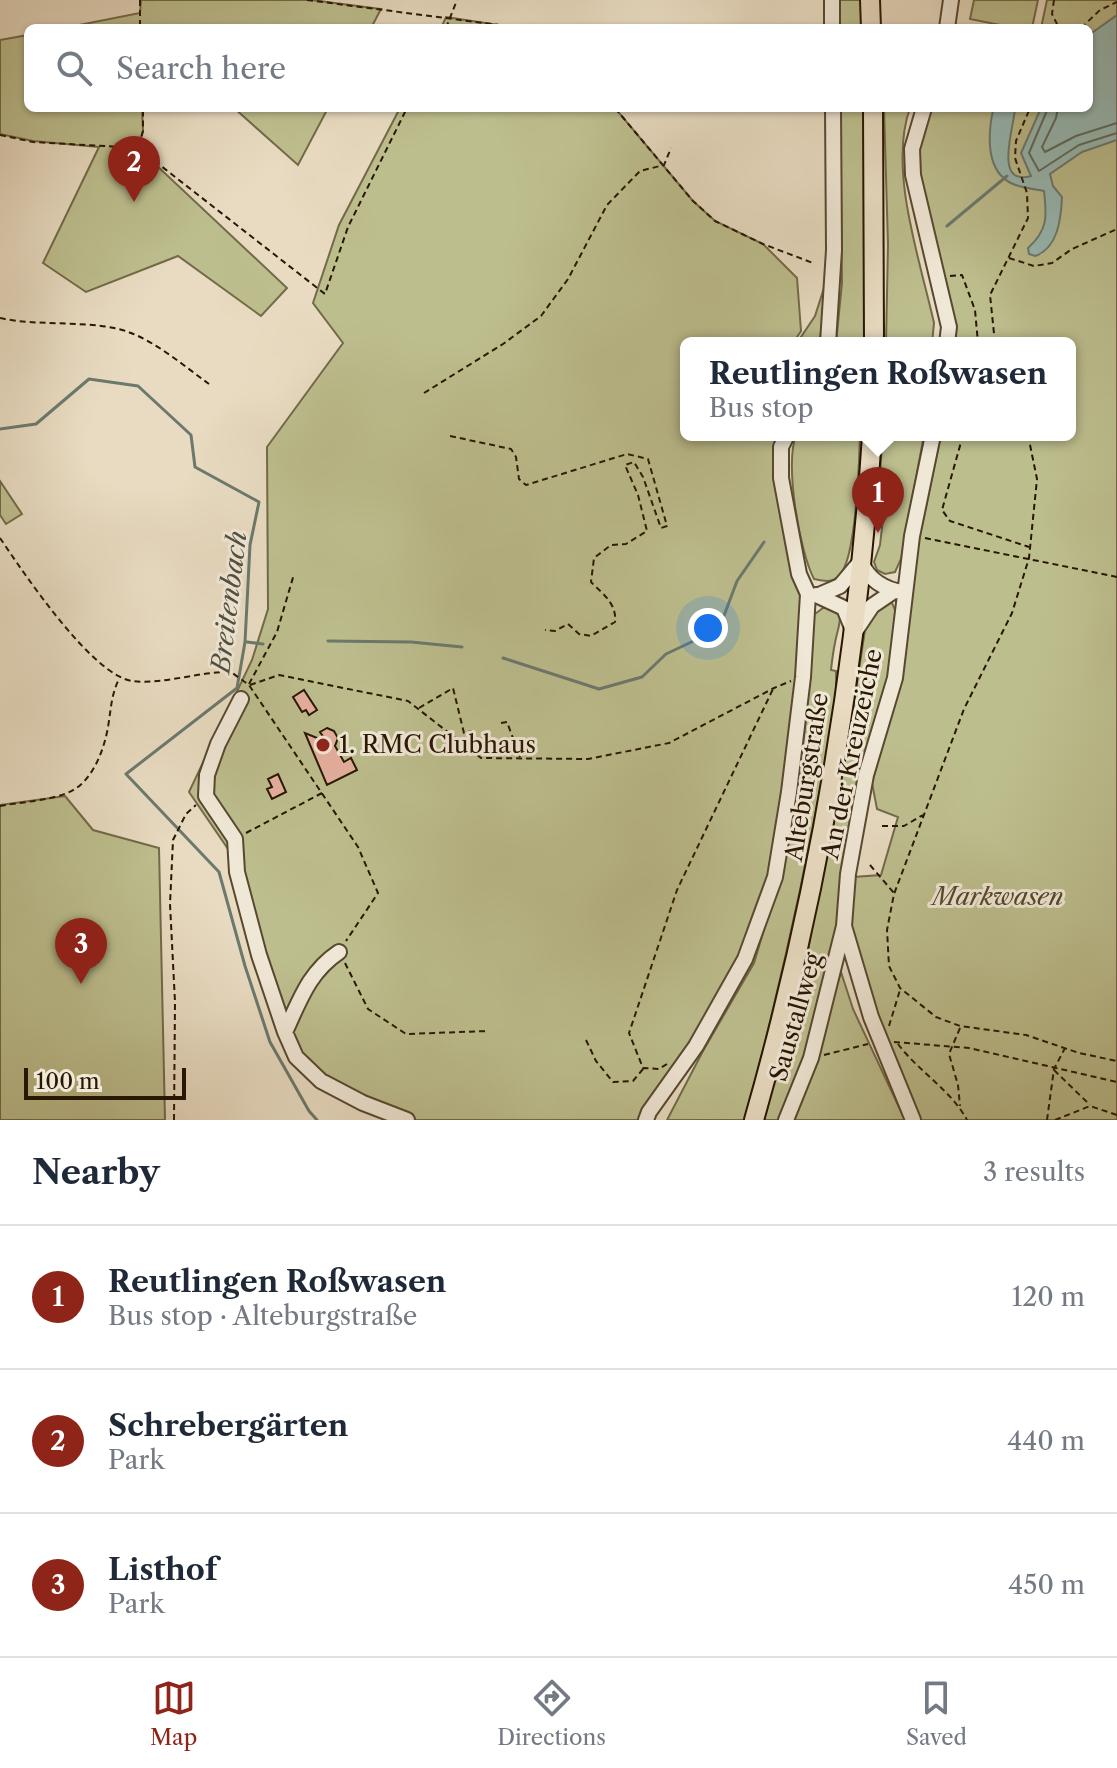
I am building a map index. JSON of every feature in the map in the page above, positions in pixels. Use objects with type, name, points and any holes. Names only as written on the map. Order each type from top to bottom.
[{"type":"main road","points":[[870,0],[871,24]]},
{"type":"main road","points":[[873,112],[874,337]]},
{"type":"main road","name":"Alteburgstraße","points":[[754,1120],[782,1020],[812,888],[834,769],[853,635],[871,441]]},
{"type":"street","points":[[832,0],[832,24]]},
{"type":"street","points":[[948,24],[951,0]]},
{"type":"street","points":[[828,337],[834,250],[833,112]]},
{"type":"street","points":[[923,112],[912,149],[913,175],[949,327],[948,337]]},
{"type":"street","points":[[784,441],[781,447],[781,478],[799,574],[814,595],[844,608],[851,621],[853,635]]},
{"type":"street","name":"An der Kreuzeiche","points":[[844,926],[848,874],[866,775],[895,678],[898,592],[932,441]]},
{"type":"street","points":[[814,595],[845,582],[861,561],[871,579],[898,592]]},
{"type":"street","points":[[853,635],[872,606],[898,592]]},
{"type":"street","points":[[648,1117],[696,1046],[745,959],[775,877],[814,595]]},
{"type":"street","points":[[241,699],[218,744],[207,775],[206,796],[235,839],[237,872],[259,955],[285,1032],[296,1057],[321,1081],[363,1103],[407,1120]]},
{"type":"street","points":[[844,926],[876,1042],[913,1120]]},
{"type":"street","name":"Saustallweg","points":[[786,1120],[811,1058],[844,926]]},
{"type":"street","points":[[285,1032],[321,964],[339,952]]},
{"type":"path","points":[[140,0],[140,24]]},
{"type":"path","points":[[307,0],[497,24]]},
{"type":"path","points":[[448,24],[457,0]]},
{"type":"path","points":[[1054,0],[1052,14],[1057,24]]},
{"type":"path","points":[[1085,24],[1100,10],[1117,2]]},
{"type":"path","points":[[138,148],[143,131],[143,112]]},
{"type":"path","points":[[0,135],[33,142],[138,148],[325,294],[348,227],[405,112]]},
{"type":"path","points":[[618,112],[693,201],[715,221],[813,263]]},
{"type":"path","points":[[994,337],[990,295],[1028,218],[1027,193],[1015,158],[1016,141],[1028,112]]},
{"type":"path","points":[[664,165],[671,148]]},
{"type":"path","points":[[424,393],[503,344],[541,316],[568,279],[607,205],[640,171],[664,165]]},
{"type":"path","points":[[1008,258],[1034,266],[1052,263],[1072,249],[1117,229]]},
{"type":"path","points":[[936,278],[962,275],[975,310],[977,337]]},
{"type":"path","points":[[0,318],[128,331],[153,344],[209,384]]},
{"type":"path","points":[[450,436],[511,449],[516,457],[519,479],[526,485],[627,454],[648,459],[667,526],[661,528],[643,477],[634,462],[625,465],[638,495],[647,531],[626,544],[611,545],[594,558],[591,582],[611,603],[616,612],[615,622],[591,636],[579,634],[568,624],[555,631],[545,630]]},
{"type":"path","points":[[961,441],[942,510],[950,521],[1030,547]]},
{"type":"path","points":[[1029,441],[1037,479],[1029,558],[1012,613],[964,709],[894,894],[887,930],[889,966],[900,988],[922,1009],[960,1026],[1026,1035],[1117,1061]]},
{"type":"path","points":[[912,536],[1117,577]]},
{"type":"path","points":[[0,538],[40,596],[87,649],[119,679],[136,682],[231,672],[249,685],[358,847],[378,893],[339,952],[368,1009],[406,1034],[489,1031]]},
{"type":"path","points":[[249,685],[277,632],[294,574]]},
{"type":"path","points":[[249,685],[279,675],[408,701],[481,758],[588,759],[669,743],[774,688],[803,677]]},
{"type":"path","points":[[0,806],[69,793],[86,778],[100,758],[108,727],[111,694],[119,679]]},
{"type":"path","points":[[417,709],[453,688],[465,745]]},
{"type":"path","points":[[643,1068],[629,1033],[677,890],[774,688]]},
{"type":"path","points":[[501,723],[507,722],[521,758]]},
{"type":"path","points":[[464,733],[472,731]]},
{"type":"path","points":[[235,839],[323,793]]},
{"type":"path","points":[[174,1120],[175,1002],[170,904],[173,840],[186,814]]},
{"type":"path","points":[[882,826],[904,826],[924,814]]},
{"type":"path","points":[[870,865],[894,894]]},
{"type":"path","points":[[811,1058],[876,1042],[888,1030],[900,988]]},
{"type":"path","points":[[960,1026],[949,1054],[958,1085],[960,1108]]},
{"type":"path","points":[[586,1040],[596,1061],[613,1082],[633,1081],[643,1068]]},
{"type":"path","points":[[967,1120],[960,1108],[910,1061],[896,1042],[992,1053],[1117,1082]]},
{"type":"path","points":[[1047,1120],[1054,1069],[1065,1048]]},
{"type":"path","points":[[643,1068],[659,1069],[671,1061]]},
{"type":"path","points":[[1054,1069],[1090,1106],[1117,1115]]},
{"type":"path","points":[[1055,1120],[1090,1106]]},
{"type":"green space","points":[[141,0],[312,0],[381,9],[373,24],[84,24],[140,13]]},
{"type":"green space","points":[[839,0],[861,0],[862,24],[840,24]]},
{"type":"green space","points":[[974,0],[1038,0],[1033,24],[995,24],[970,19]]},
{"type":"green space","name":"Markwasen","points":[[1047,0],[1117,0],[1117,1120],[913,1120],[880,1041],[849,926],[853,877],[881,875],[898,817],[877,809],[872,783],[901,679],[918,545],[940,441],[1076,441],[1076,337],[954,337],[955,328],[918,175],[917,150],[928,112],[1093,112],[1093,24],[1042,24]]},
{"type":"green space","points":[[446,17],[492,24],[443,24]]},
{"type":"green space","points":[[24,36],[24,112],[142,112],[143,131],[138,148],[287,288],[261,316],[178,256],[86,292],[43,263],[99,147],[33,141],[0,134],[0,40]]},
{"type":"green space","points":[[238,112],[326,112],[298,165]]},
{"type":"green space","points":[[398,112],[618,112],[693,201],[715,221],[763,244],[797,278],[801,331],[797,337],[680,337],[680,441],[777,441],[773,456],[776,491],[783,525],[791,531],[808,594],[775,877],[745,959],[646,1120],[407,1120],[363,1103],[296,1057],[228,849],[189,792],[252,660],[268,609],[267,447],[343,343],[313,303],[339,225]]},
{"type":"green space","points":[[840,112],[864,112],[867,181],[864,337],[837,337],[842,283]]},
{"type":"green space","points":[[884,112],[909,112],[902,158],[904,186],[914,243],[934,323],[933,337],[886,337],[888,245]]},
{"type":"green space","points":[[824,288],[829,289],[820,337],[801,337],[815,316]]},
{"type":"green space","points":[[795,441],[860,441],[853,532],[844,568],[832,580],[814,579],[808,566],[795,507]]},
{"type":"green space","points":[[883,441],[923,441],[901,559],[895,572],[885,574],[877,570],[874,562],[880,545],[884,510],[879,484]]},
{"type":"green space","points":[[0,481],[22,514],[6,524],[0,515]]},
{"type":"green space","points":[[886,601],[892,603],[897,614],[890,680],[841,917],[803,1062],[781,1120],[762,1120],[808,950],[865,630],[869,617]]},
{"type":"green space","points":[[823,608],[837,611],[840,619],[831,670],[836,671],[836,701],[795,912],[745,1120],[667,1120],[754,963],[780,876],[797,792],[807,710],[811,617]]},
{"type":"green space","points":[[65,796],[93,830],[159,848],[165,1120],[0,1120],[0,805]]},
{"type":"green space","points":[[841,972],[853,1009],[905,1120],[792,1120]]},
{"type":"water","points":[[1117,15],[1117,140],[1082,152],[1050,174],[1053,186],[1062,197],[1059,223],[1049,246],[1035,256],[1029,254],[1028,248],[1045,222],[1044,191],[1013,184],[997,171],[990,141],[993,112],[1014,112],[1009,164],[1012,172],[1019,177],[1031,176],[1021,153],[1039,112],[1093,112],[1093,32]]},
{"type":"building","points":[[304,690],[317,710],[309,715],[306,710],[302,712],[293,697]]},
{"type":"building","points":[[327,728],[334,731],[338,738],[335,746],[344,762],[351,758],[357,770],[327,785],[305,733],[327,742],[320,732]]},
{"type":"building","points":[[278,774],[286,792],[272,799],[267,789],[272,787],[268,779]]},
{"type":"waterway","points":[[947,226],[1007,176]]},
{"type":"waterway","name":"Breitenbach","points":[[0,429],[36,424],[89,379],[138,386],[191,435],[195,467],[259,502],[250,545],[245,642],[237,688],[126,774],[219,872],[270,1042],[317,1120]]},
{"type":"waterway","points":[[503,658],[599,689],[642,677],[666,654],[719,629],[737,581],[764,542]]},
{"type":"waterway","points":[[328,641],[411,642],[462,647]]},
{"type":"waterway","points":[[247,642],[263,644]]},
{"type":"place","name":"Schrebergärten","points":[[134,202]]},
{"type":"place","name":"Reutlingen Roßwasen","points":[[878,533]]},
{"type":"place","name":"1. RMC Clubhaus","points":[[323,745]]},
{"type":"place","name":"Listhof","points":[[81,984]]}]
